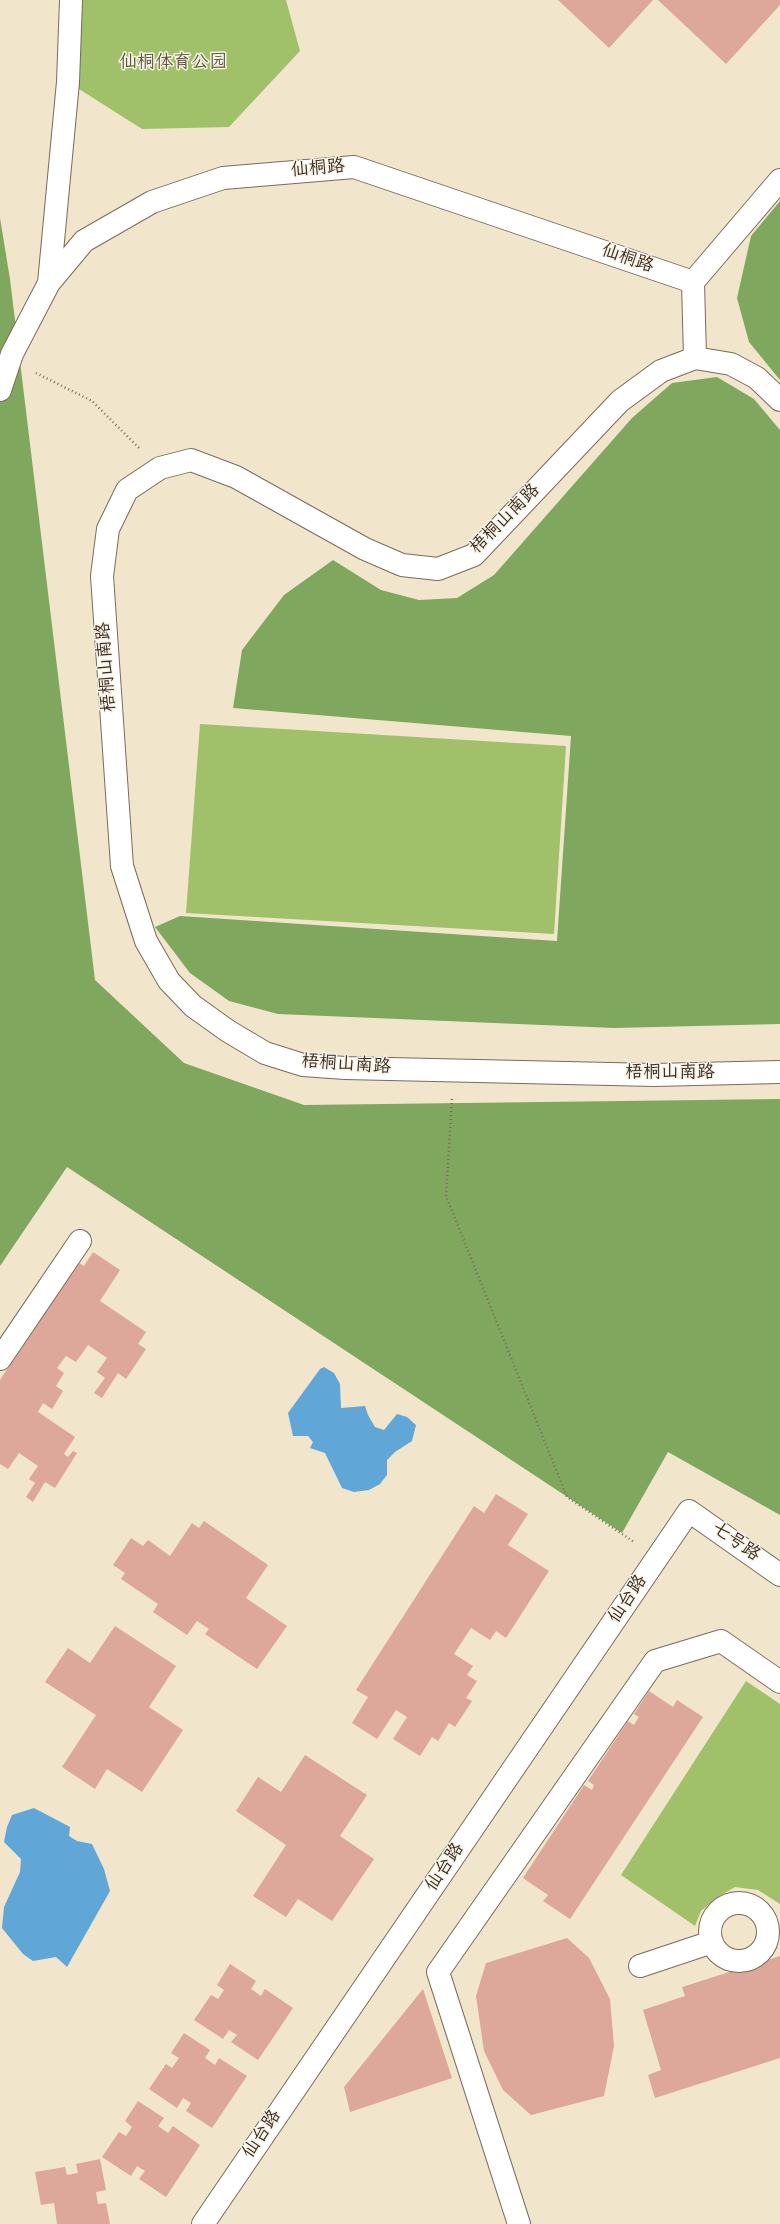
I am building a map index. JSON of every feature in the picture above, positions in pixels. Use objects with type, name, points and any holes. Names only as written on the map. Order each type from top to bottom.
[{"type":"street","points":[[49,282],[68,82],[71,0]]},
{"type":"street","name":"仙桐路","points":[[0,390],[12,354],[49,282],[84,241],[152,202],[223,178],[354,167],[693,282]]},
{"type":"street","points":[[695,358],[693,282],[780,180]]},
{"type":"street","name":"梧桐山南路","points":[[780,400],[757,378],[731,364],[695,358],[661,370],[620,401],[474,555],[438,569],[402,565],[365,549],[236,477],[190,460],[160,468],[127,490],[108,529],[102,576],[122,866],[146,941],[169,981],[193,1006],[228,1031],[265,1052],[303,1065],[345,1068],[654,1075],[780,1072]]},
{"type":"street","points":[[0,1359],[80,1241]]},
{"type":"street","name":"仙台路","points":[[203,2224],[689,1511]]},
{"type":"street","name":"七号路","points":[[689,1511],[780,1575]]},
{"type":"street","points":[[519,2224],[438,1972],[655,1662],[721,1641],[780,1682]]},
{"type":"street","points":[[732,1904],[751,1905],[759,1910],[774,1924],[765,1944],[753,1957],[744,1960],[734,1960],[725,1957],[712,1942],[711,1928],[716,1914],[723,1908],[732,1904]]},
{"type":"street","points":[[640,1966],[712,1942]]},
{"type":"path","points":[[12,354],[30,370],[92,401],[160,468]]},
{"type":"path","points":[[454,1070],[446,1196],[567,1497],[657,1558]]},
{"type":"green space","name":"仙桐体育公园","points":[[71,0],[286,0],[300,51],[229,127],[142,129],[68,82]]},
{"type":"green space","points":[[780,201],[780,380],[749,342],[737,298],[751,236]]},
{"type":"green space","points":[[0,218],[10,279],[95,980],[184,1063],[304,1105],[780,1099],[780,1515],[668,1452],[622,1533],[67,1167],[0,1266]]},
{"type":"green space","points":[[717,377],[754,399],[780,430],[780,1024],[614,1028],[278,1014],[229,1001],[190,973],[155,927],[180,916],[557,941],[571,736],[233,708],[242,650],[284,595],[333,560],[381,590],[419,600],[457,598],[494,575],[632,418],[672,383]]},
{"type":"green space","points":[[200,724],[566,746],[554,934],[186,913]]},
{"type":"green space","points":[[746,1681],[780,1704],[780,1904],[758,1890],[735,1887],[716,1898],[701,1911],[695,1926],[621,1875]]},
{"type":"water","points":[[324,1367],[334,1373],[340,1384],[341,1408],[365,1406],[375,1427],[384,1430],[397,1414],[407,1417],[416,1425],[412,1441],[395,1452],[387,1460],[387,1475],[380,1484],[369,1490],[354,1492],[342,1488],[325,1453],[310,1448],[313,1442],[308,1436],[293,1436],[288,1413],[320,1369]]},
{"type":"water","points":[[34,1808],[70,1827],[69,1836],[77,1841],[92,1844],[104,1869],[110,1891],[67,1967],[56,1957],[33,1961],[23,1954],[2,1928],[4,1907],[20,1872],[21,1859],[4,1842],[7,1827],[12,1815]]},
{"type":"building","points":[[558,0],[653,0],[609,48]]},
{"type":"building","points":[[658,0],[780,0],[780,5],[726,64]]},
{"type":"building","points":[[93,1252],[120,1270],[100,1301],[146,1332],[138,1344],[146,1349],[126,1379],[118,1373],[102,1398],[94,1393],[105,1378],[97,1372],[107,1358],[88,1345],[76,1362],[66,1356],[57,1368],[64,1373],[56,1386],[63,1391],[52,1409],[43,1403],[38,1412],[75,1437],[64,1454],[68,1457],[73,1451],[77,1453],[55,1488],[45,1482],[33,1502],[26,1497],[35,1483],[29,1479],[38,1466],[19,1453],[8,1469],[0,1464],[0,1380],[76,1261],[84,1266]]},
{"type":"building","points":[[496,1494],[528,1514],[508,1545],[549,1571],[506,1638],[496,1631],[490,1640],[471,1628],[454,1654],[473,1666],[467,1675],[477,1681],[466,1698],[472,1701],[455,1727],[449,1723],[438,1741],[432,1737],[420,1756],[393,1739],[407,1717],[396,1710],[377,1739],[352,1723],[368,1697],[356,1690],[474,1506],[484,1513]]},
{"type":"building","points":[[204,1521],[268,1565],[246,1598],[287,1626],[257,1669],[205,1634],[209,1629],[197,1621],[187,1635],[153,1612],[158,1604],[121,1579],[125,1573],[113,1565],[131,1538],[143,1546],[148,1540],[170,1556],[192,1523],[199,1528]]},
{"type":"building","points":[[115,1626],[176,1666],[149,1707],[183,1730],[142,1792],[107,1769],[95,1789],[62,1767],[96,1715],[45,1682],[68,1648],[90,1663]]},
{"type":"building","points":[[649,1691],[673,1707],[677,1700],[703,1717],[570,1919],[543,1901],[548,1895],[523,1878],[584,1785],[592,1790],[594,1785],[588,1781],[628,1721],[634,1725],[639,1717],[634,1714]]},
{"type":"building","points":[[305,1755],[367,1795],[340,1836],[374,1859],[332,1921],[298,1899],[286,1917],[253,1896],[286,1845],[236,1811],[258,1777],[281,1792]]},
{"type":"building","points":[[567,1938],[589,1958],[610,1999],[614,2046],[604,2096],[531,2115],[503,2090],[484,2051],[476,1996],[486,1963]]},
{"type":"building","points":[[780,1956],[780,2058],[655,2098],[648,2075],[661,2070],[643,2010],[685,1996],[682,1987]]},
{"type":"building","points":[[230,1964],[256,1981],[251,1989],[261,1996],[265,1989],[293,2008],[258,2060],[231,2042],[237,2035],[229,2030],[223,2039],[194,2020],[211,1995],[218,1999],[224,1990],[217,1985]]},
{"type":"building","points":[[423,1989],[452,2078],[350,2112],[344,2087]]},
{"type":"building","points":[[184,2033],[210,2050],[205,2058],[215,2065],[219,2058],[247,2076],[212,2128],[186,2111],[191,2103],[183,2098],[177,2108],[149,2089],[166,2064],[172,2068],[179,2058],[171,2053]]},
{"type":"building","points":[[138,2101],[164,2118],[158,2126],[168,2133],[173,2126],[200,2145],[166,2197],[139,2179],[145,2171],[137,2166],[131,2176],[102,2157],[119,2132],[126,2136],[132,2127],[125,2121]]},
{"type":"building","points":[[100,2159],[106,2190],[96,2192],[98,2204],[106,2203],[110,2224],[57,2224],[54,2203],[41,2205],[35,2172],[65,2167],[67,2175],[78,2173],[76,2164]]}]
